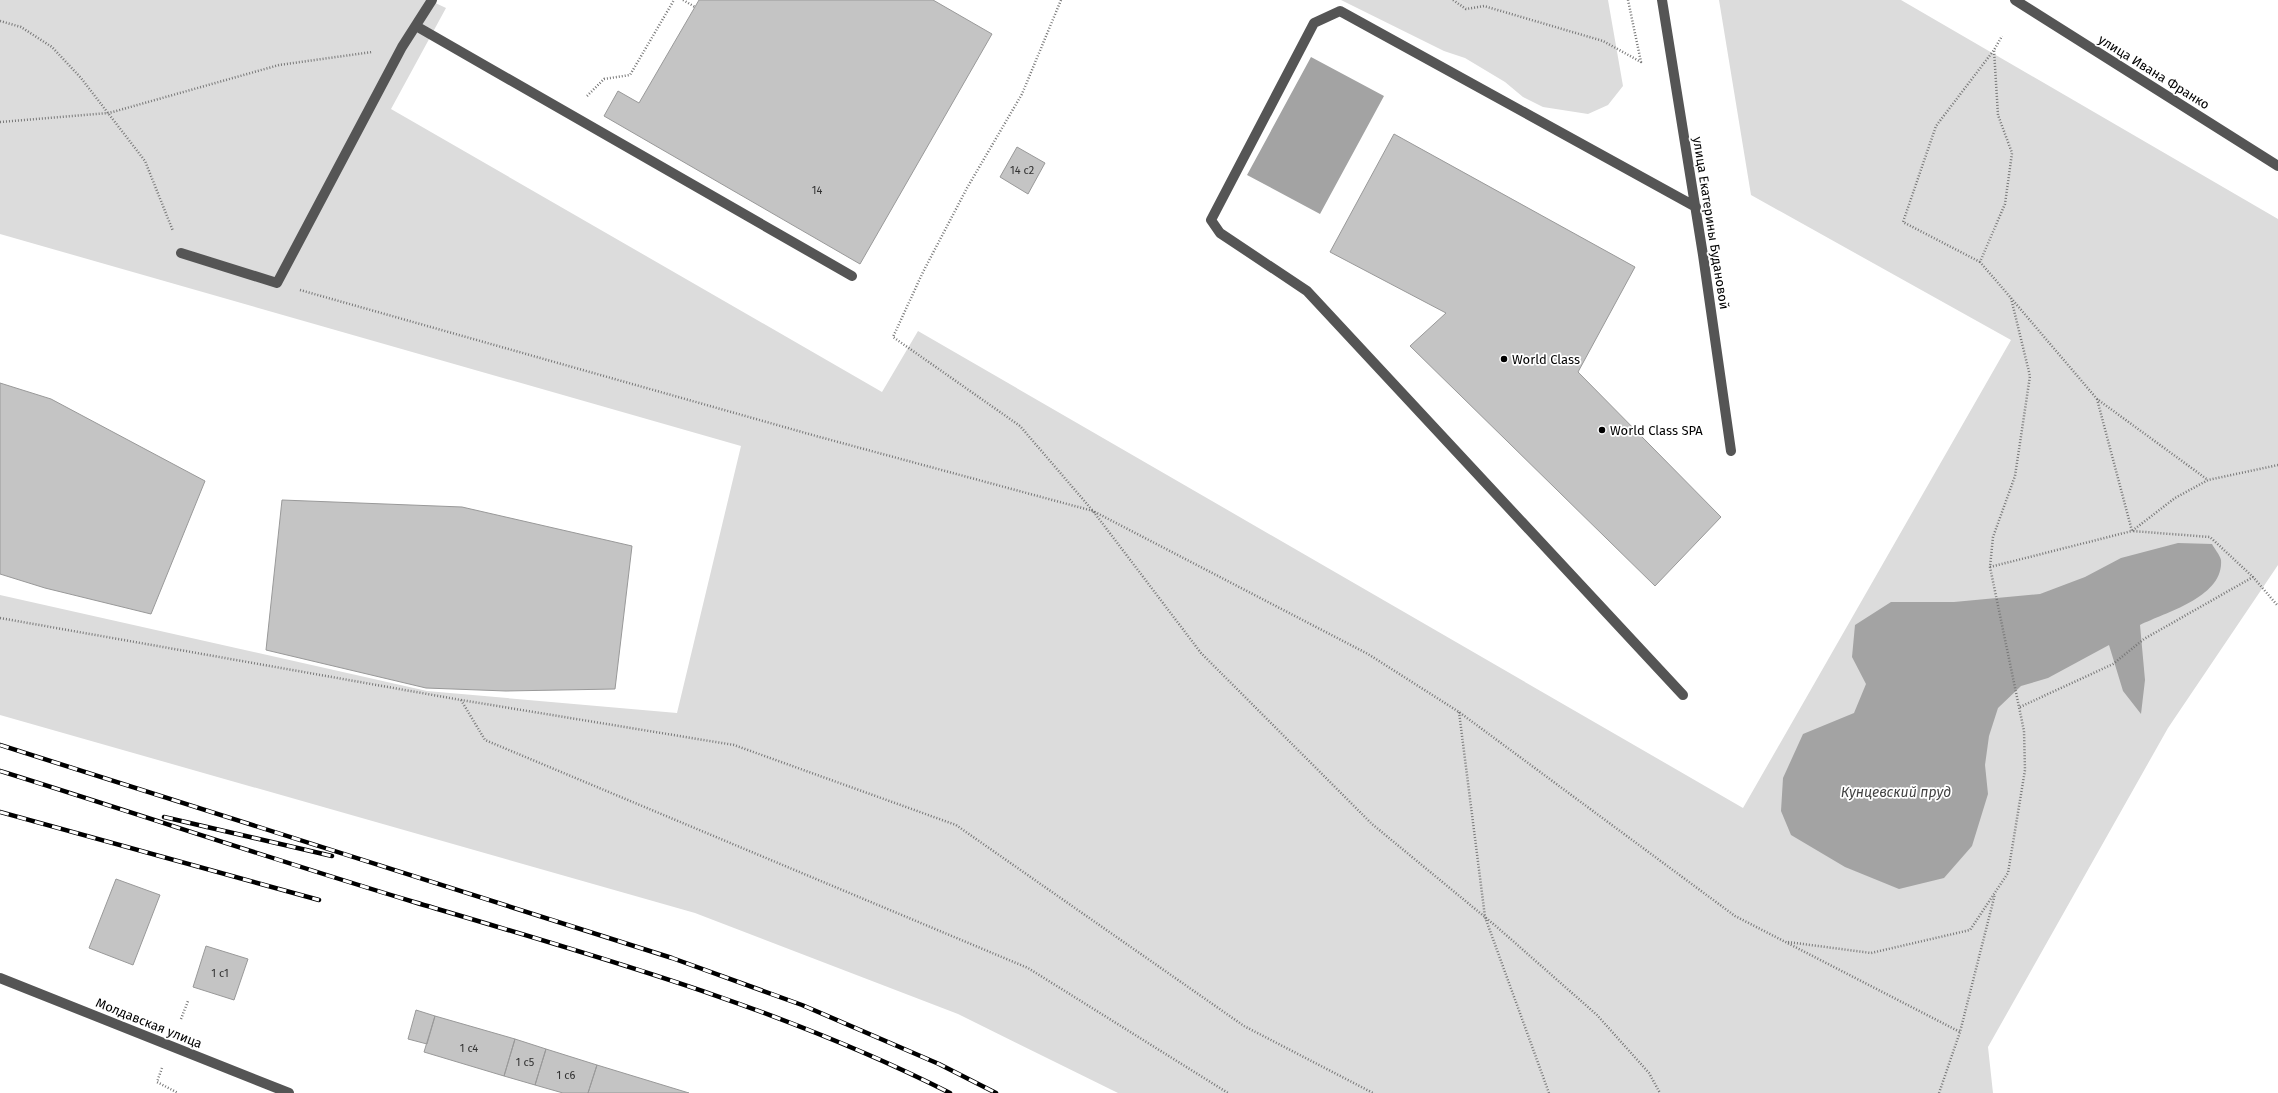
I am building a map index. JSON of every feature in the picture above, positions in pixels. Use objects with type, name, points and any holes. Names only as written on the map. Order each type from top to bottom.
[{"type":"street","points":[[181,253],[277,283],[402,47],[432,0]]},
{"type":"street","name":"улица Екатерины Будановой","points":[[1662,0],[1696,207],[1731,451]]},
{"type":"street","name":"улица Ивана Франко","points":[[2015,0],[2278,166]]},
{"type":"street","points":[[1683,694],[1307,291],[1220,233],[1211,220],[1314,23],[1340,11],[1696,207]]},
{"type":"street","points":[[416,26],[852,276]]},
{"type":"street","name":"Молдавская улица","points":[[0,978],[289,1093]]},
{"type":"path","points":[[570,114],[604,79],[630,75],[674,0]]},
{"type":"path","points":[[683,0],[695,7]]},
{"type":"path","points":[[1061,0],[1022,94],[966,188],[923,272],[893,337],[1020,426],[1093,511],[1201,653],[1372,824],[1485,917],[1597,1015],[1649,1073],[1660,1093]]},
{"type":"path","points":[[1453,0],[1466,9],[1484,6],[1603,41],[1641,62],[1628,0]]},
{"type":"path","points":[[0,21],[21,27],[52,47],[109,113],[145,160],[181,253]]},
{"type":"path","points":[[2002,36],[1994,50],[1936,126],[1903,222],[1980,262],[2097,399],[2208,480]]},
{"type":"path","points":[[0,122],[109,113],[279,66],[402,47]]},
{"type":"path","points":[[1980,262],[2005,204],[2012,153],[1998,115],[1994,50]]},
{"type":"path","points":[[277,283],[809,433],[1093,511],[1368,654],[1459,712],[1735,916],[1960,1032]]},
{"type":"path","points":[[1786,942],[1871,953],[1970,930],[2008,872],[2025,770],[2024,731],[1990,567],[1993,537],[2015,476],[2030,376],[2011,298]]},
{"type":"path","points":[[2097,399],[2132,532]]},
{"type":"path","points":[[2132,532],[2176,498],[2208,480],[2278,465]]},
{"type":"path","points":[[1990,567],[2132,532],[2210,536],[2253,577],[2278,606]]},
{"type":"path","points":[[2020,707],[2113,664],[2144,639],[2253,577]]},
{"type":"path","points":[[0,618],[461,700],[734,745],[956,825],[1244,1026],[1373,1093]]},
{"type":"path","points":[[461,700],[485,740],[1028,968],[1228,1093]]},
{"type":"path","points":[[1459,712],[1485,917],[1549,1093]]},
{"type":"path","points":[[1939,1093],[1960,1032],[1996,891]]},
{"type":"path","points":[[181,1019],[188,1001]]},
{"type":"path","points":[[162,1068],[157,1082],[178,1093]]},
{"type":"shaded area","points":[[0,0],[429,0],[446,8],[391,109],[882,392],[918,331],[1743,808],[2011,340],[1751,195],[1719,0],[1901,0],[2278,219],[2278,565],[2168,728],[1988,1047],[1993,1093],[1118,1093],[958,1014],[695,913],[0,715],[0,595],[427,691],[677,713],[741,446],[0,234]]},
{"type":"shaded area","points":[[1341,0],[1608,0],[1623,86],[1608,105],[1588,114],[1543,107],[1523,97],[1505,82],[1465,58],[1444,51]]},
{"type":"water","points":[[1311,57],[1384,96],[1320,214],[1247,175]]},
{"type":"water","name":"Кунцевский пруд","points":[[2178,543],[2212,544],[2221,560],[2219,573],[2213,584],[2204,593],[2191,602],[2140,625],[2145,680],[2141,714],[2123,691],[2109,645],[2048,678],[2021,686],[1998,708],[1989,736],[1985,765],[1988,794],[1972,846],[1944,878],[1899,889],[1845,867],[1791,835],[1781,811],[1783,778],[1803,734],[1854,713],[1866,684],[1852,657],[1855,625],[1891,602],[1954,602],[2040,594],[2085,577],[2121,558]]},
{"type":"building","points":[[699,0],[933,0],[992,34],[860,264],[604,116],[618,91],[639,103]]},
{"type":"building","name":"World Class","points":[[1394,134],[1635,267],[1578,372],[1721,517],[1655,586],[1410,346],[1446,313],[1330,252]]},
{"type":"building","points":[[1017,147],[1045,163],[1028,194],[1000,177]]},
{"type":"building","points":[[0,383],[51,399],[205,481],[151,614],[45,588],[0,574]]},
{"type":"building","points":[[282,500],[462,507],[632,546],[615,689],[506,691],[426,688],[266,650]]},
{"type":"building","points":[[116,879],[160,895],[133,965],[89,948]]},
{"type":"building","points":[[206,946],[248,959],[234,1000],[193,987]]},
{"type":"building","points":[[416,1010],[435,1016],[427,1044],[408,1039]]},
{"type":"building","points":[[435,1016],[515,1039],[504,1076],[424,1052]]},
{"type":"building","points":[[515,1039],[546,1049],[535,1085],[504,1076]]},
{"type":"building","points":[[546,1049],[597,1065],[588,1093],[563,1093],[535,1085]]},
{"type":"building","points":[[597,1065],[689,1093],[588,1093]]},
{"type":"railway","points":[[0,745],[672,958],[802,1005],[939,1064],[996,1093]]},
{"type":"railway","points":[[0,771],[310,870],[618,963],[686,986],[820,1034],[886,1062],[950,1093]]},
{"type":"railway","points":[[0,812],[319,900]]},
{"type":"railway","points":[[164,817],[332,856]]},
{"type":"place","name":"World Class","points":[[1504,359]]},
{"type":"place","name":"World Class SPA","points":[[1602,430]]}]
